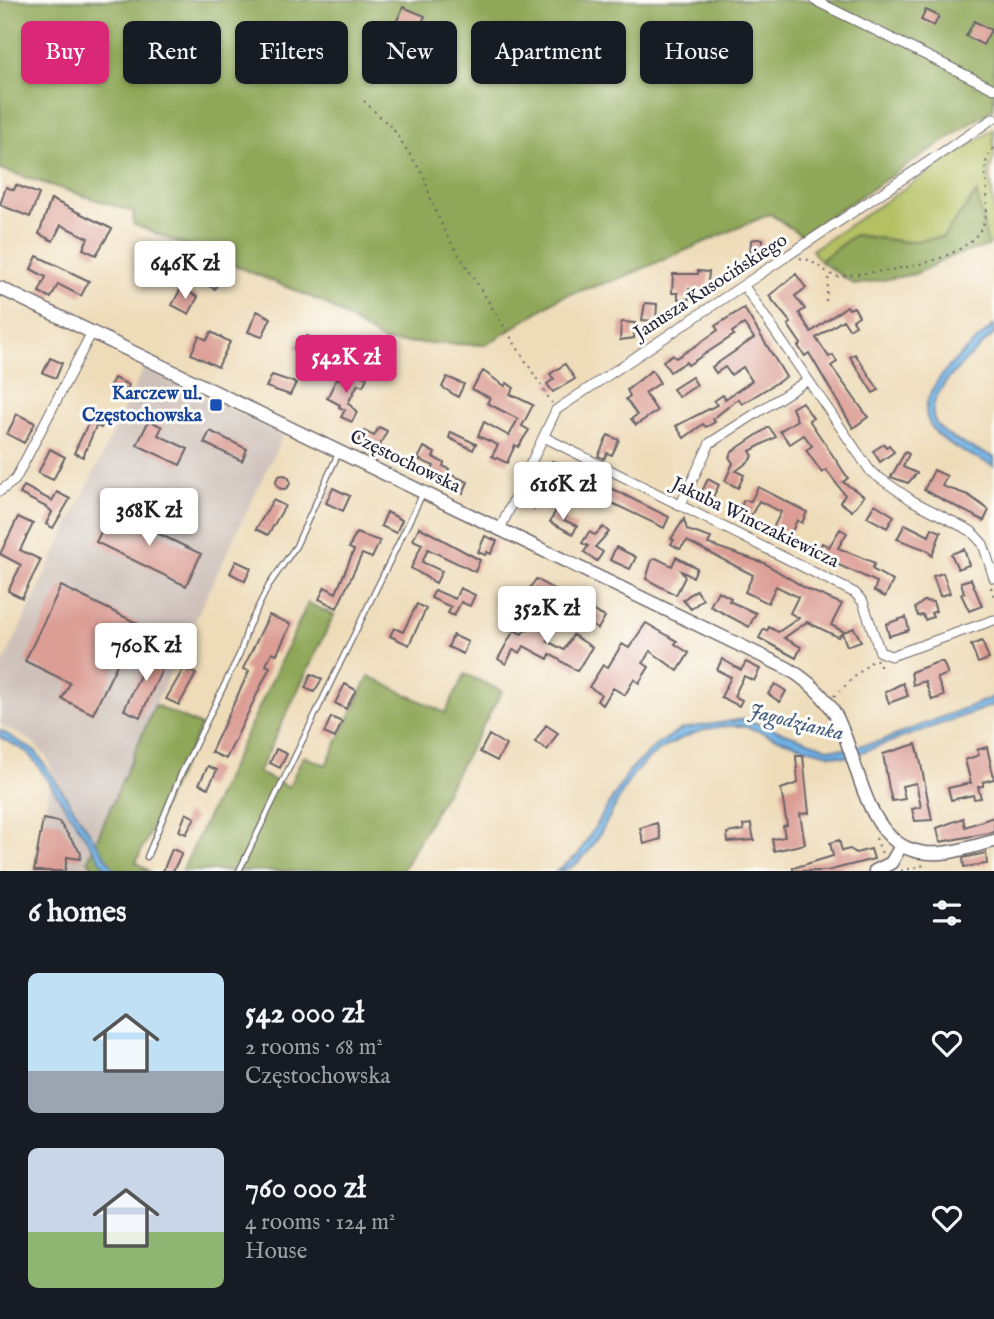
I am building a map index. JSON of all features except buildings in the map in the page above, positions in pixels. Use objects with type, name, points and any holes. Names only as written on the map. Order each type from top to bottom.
[{"type":"main road","name":"Częstochowska","points":[[0,288],[787,668],[825,700],[846,736],[876,819],[901,846]]},
{"type":"main road","points":[[875,871],[891,863],[901,846],[918,852],[940,853],[994,841]]},
{"type":"street","points":[[814,0],[994,89]]},
{"type":"street","name":"Janusza Kusocińskiego","points":[[556,410],[994,118]]},
{"type":"street","points":[[744,286],[871,472],[913,501],[971,531],[982,544],[992,582]]},
{"type":"street","points":[[0,491],[15,480],[92,332]]},
{"type":"street","points":[[680,506],[710,443],[808,380]]},
{"type":"street","points":[[500,529],[556,410]]},
{"type":"street","name":"Jakuba Winczakiewicza","points":[[544,437],[855,593],[863,602],[880,652],[891,656],[994,620]]},
{"type":"lane","points":[[147,857],[181,774],[240,653],[248,627],[270,585],[296,546],[339,452]]},
{"type":"lane","points":[[239,871],[423,492]]},
{"type":"path","points":[[364,101],[393,129],[424,176],[446,234],[556,410]]},
{"type":"path","points":[[796,258],[809,260],[835,277],[878,269],[904,270],[971,241],[985,220],[987,195],[984,171],[988,154],[994,148]]},
{"type":"path","points":[[826,301],[829,273]]},
{"type":"path","points":[[992,582],[994,597]]},
{"type":"path","points":[[834,696],[869,663]]},
{"type":"shaded area","points":[[144,367],[283,435],[155,705],[88,859],[96,871],[34,871],[52,773],[46,756],[31,741],[0,725],[0,670]]},
{"type":"green space","points":[[0,0],[994,0],[993,109],[801,235],[770,214],[621,278],[561,297],[486,345],[384,342],[323,302],[133,224],[134,212],[0,169]]},
{"type":"green space","points":[[994,129],[994,157],[989,172],[994,207],[994,241],[988,246],[976,193],[943,237],[907,242],[855,235],[820,261],[812,250]]},
{"type":"green space","points":[[977,193],[988,246],[952,256],[915,274],[855,285],[820,261],[854,235],[907,242],[943,237]]},
{"type":"green space","points":[[308,603],[334,615],[258,773],[289,787],[303,756],[326,765],[369,676],[445,713],[465,674],[502,691],[402,871],[182,871]]},
{"type":"green space","points":[[155,705],[201,726],[136,862],[149,871],[96,871],[88,860]]},
{"type":"water","points":[[994,325],[994,334],[963,363],[941,389],[933,414],[942,431],[963,444],[994,457],[994,466],[943,439],[931,426],[926,413],[928,399],[935,385],[958,357]]},
{"type":"water","points":[[994,697],[994,705],[848,757],[809,749],[741,726],[712,728],[681,738],[642,764],[625,787],[601,833],[581,860],[569,868],[557,871],[578,855],[630,770],[655,746],[682,729],[744,719],[828,748],[845,749],[881,741]]},
{"type":"water","points":[[0,730],[36,752],[115,871],[108,871],[37,764],[27,752],[0,737]]},
{"type":"place","name":"Karczew ul. Częstochowska","points":[[216,405]]},
{"type":"water label","name":"Jagodzianka","points":[[796,723]]}]
